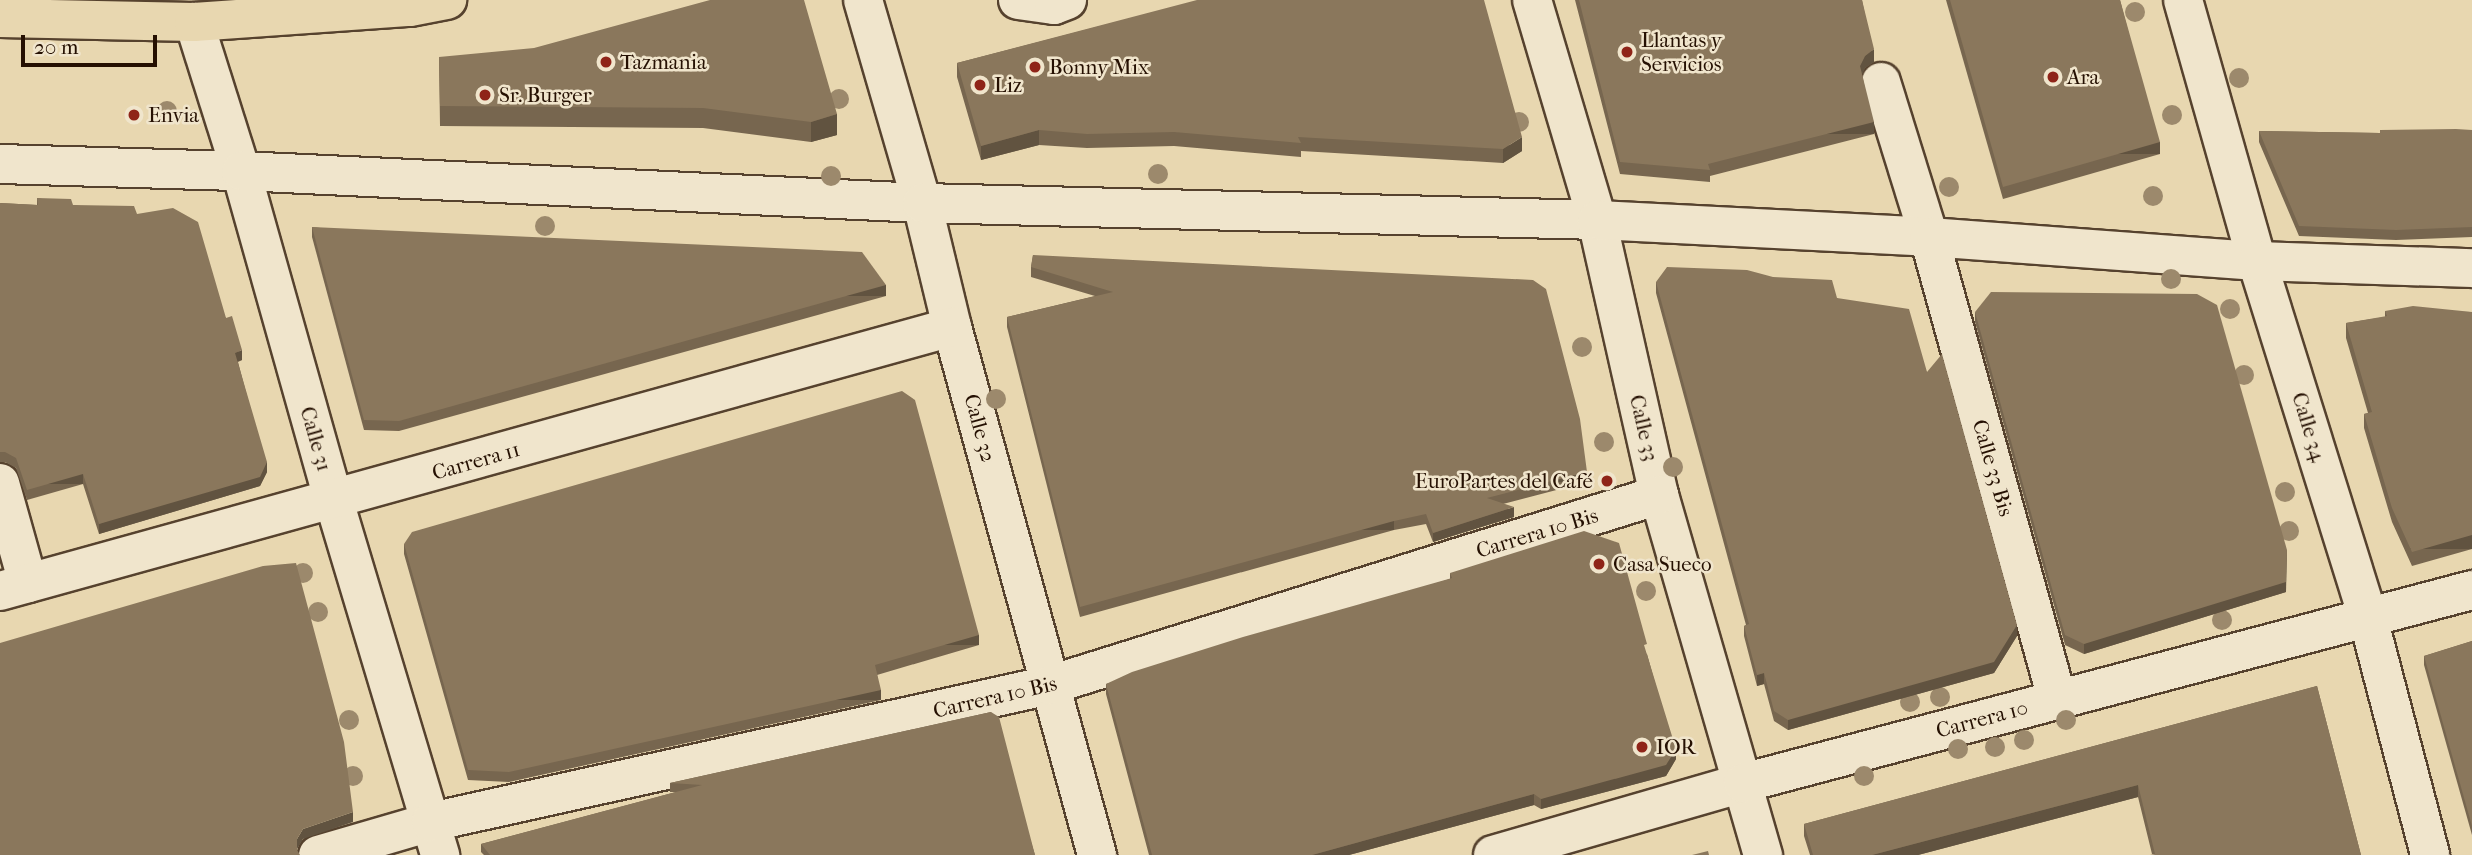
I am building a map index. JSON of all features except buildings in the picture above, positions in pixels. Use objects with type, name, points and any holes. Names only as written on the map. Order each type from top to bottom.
[{"type":"main road","points":[[0,18],[194,22],[410,8],[447,0]]},
{"type":"street","name":"Calle 32","points":[[863,0],[922,203],[952,327],[1097,855]]},
{"type":"street","points":[[1018,0],[1054,5],[1067,0]]},
{"type":"street","name":"Calle 33","points":[[1532,0],[1597,220],[1659,495],[1763,855]]},
{"type":"street","name":"Calle 34","points":[[2183,0],[2257,261],[2368,618],[2430,855]]},
{"type":"street","name":"Calle 31","points":[[194,22],[241,171],[334,501],[435,839]]},
{"type":"street","name":"Calle 33 Bis","points":[[1881,82],[1929,237],[2057,699]]},
{"type":"street","points":[[0,164],[241,171],[922,203],[1597,220],[1929,237],[2257,261],[2472,268]]},
{"type":"street","name":"Carrera 11","points":[[14,587],[334,501],[952,327]]},
{"type":"street","points":[[0,483],[14,587]]},
{"type":"street","name":"Carrera 10 Bis","points":[[318,855],[435,839],[1050,685],[1659,495]]},
{"type":"street","name":"Carrera 10","points":[[1493,855],[1743,783],[2472,590]]},
{"type":"place","name":"Llantas y Servicios","points":[[1627,52]]},
{"type":"place","name":"Tazmania","points":[[606,62]]},
{"type":"place","name":"Bonny Mix","points":[[1035,67]]},
{"type":"place","name":"Ara","points":[[2053,77]]},
{"type":"place","name":"Liz","points":[[980,85]]},
{"type":"place","name":"Sr. Burger","points":[[485,95]]},
{"type":"place","name":"Envia","points":[[134,115]]},
{"type":"place","name":"EuroPartes del Café","points":[[1607,481]]},
{"type":"place","name":"Casa Sueco","points":[[1599,564]]},
{"type":"place","name":"IOR","points":[[1642,747]]}]
